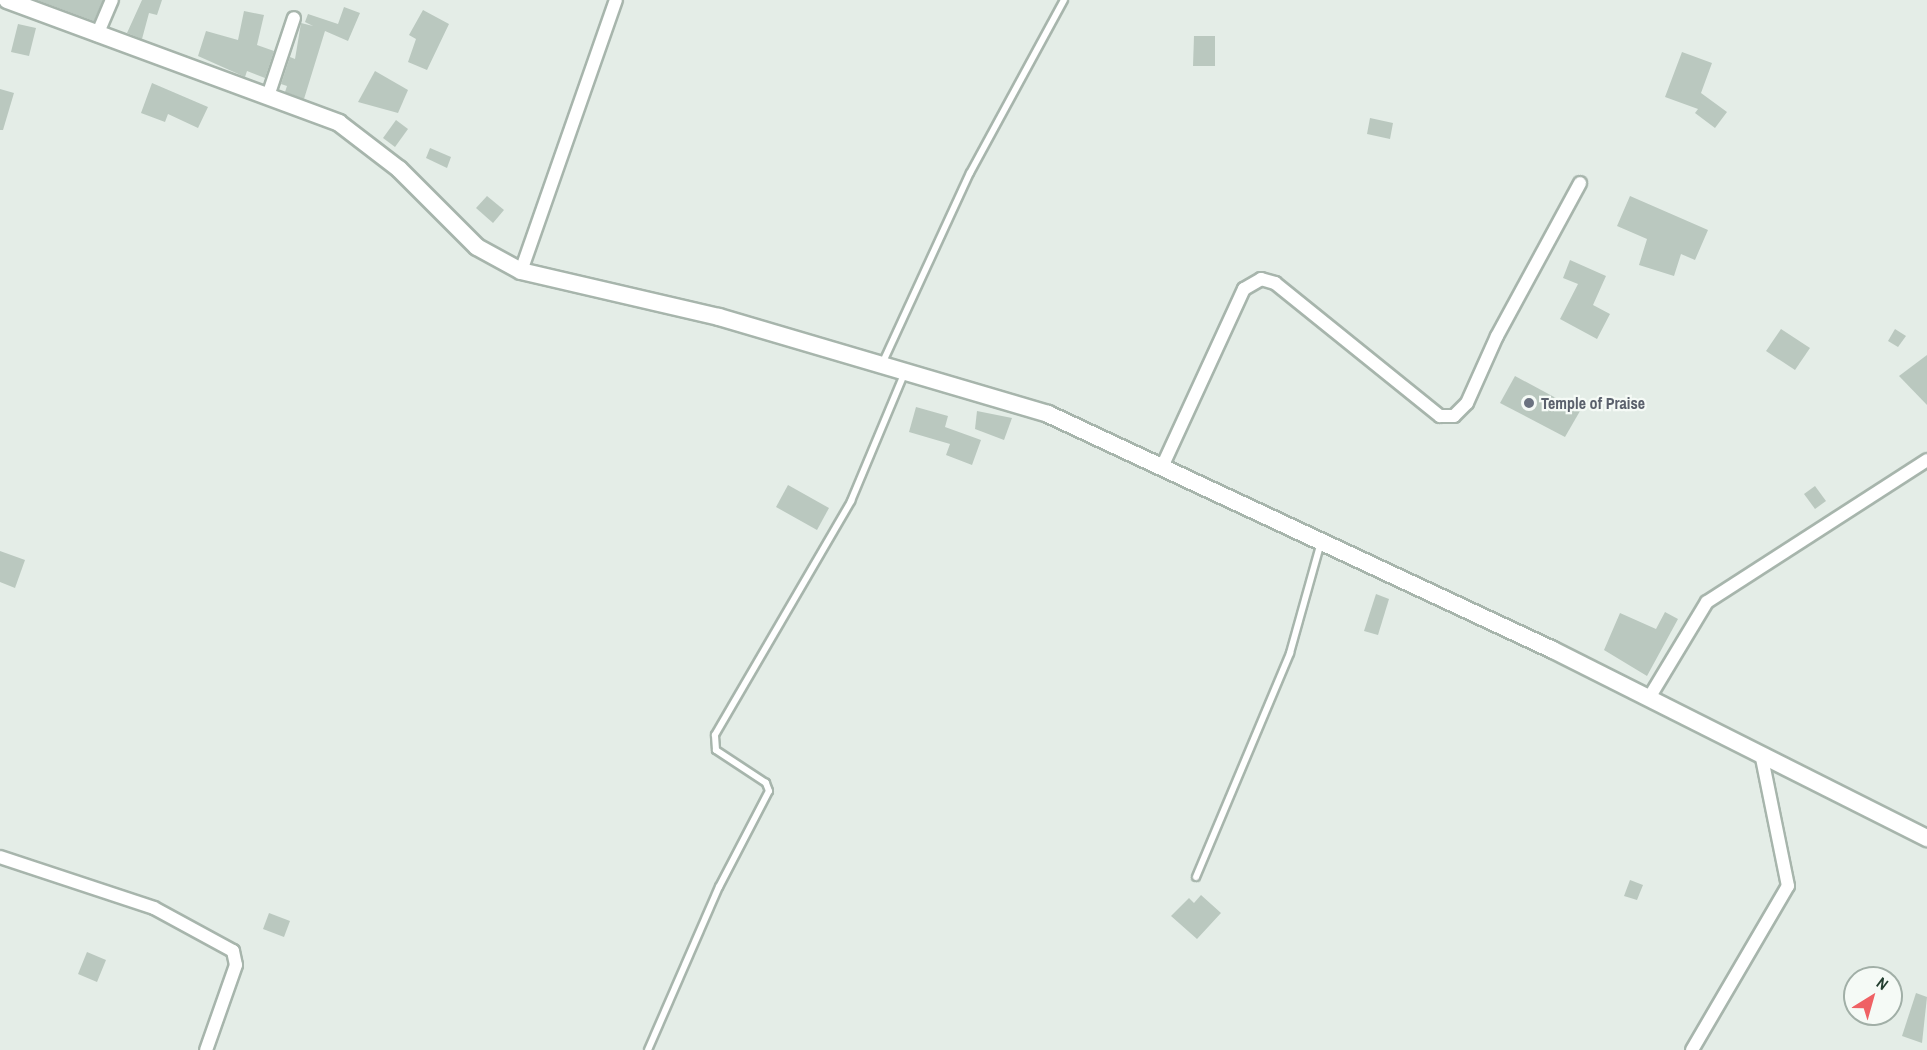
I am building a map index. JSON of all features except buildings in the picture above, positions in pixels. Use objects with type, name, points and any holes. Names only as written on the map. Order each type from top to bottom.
[{"type":"street","points":[[7,0],[339,123],[399,169],[477,247],[521,271],[719,317],[880,368],[1048,414],[1322,539],[1649,698],[1762,758],[1927,838]]},
{"type":"street","points":[[97,35],[112,0]]},
{"type":"street","points":[[521,271],[616,0]]},
{"type":"street","points":[[268,96],[294,18]]},
{"type":"street","points":[[1162,466],[1244,289],[1261,279],[1275,283],[1440,416],[1454,416],[1467,403],[1497,336],[1580,183]]},
{"type":"street","points":[[1649,698],[1707,602],[1927,460]]},
{"type":"street","points":[[1692,1050],[1788,886],[1762,758]]},
{"type":"street","points":[[0,857],[154,908],[233,951],[236,965],[206,1050]]},
{"type":"lane","points":[[880,368],[970,173],[1064,0]]},
{"type":"lane","points":[[648,1050],[719,887],[769,791],[766,783],[716,750],[715,735],[851,501],[904,374]]},
{"type":"lane","points":[[1196,877],[1290,653],[1322,539]]},
{"type":"place","name":"Temple of Praise","points":[[1529,403]]}]
